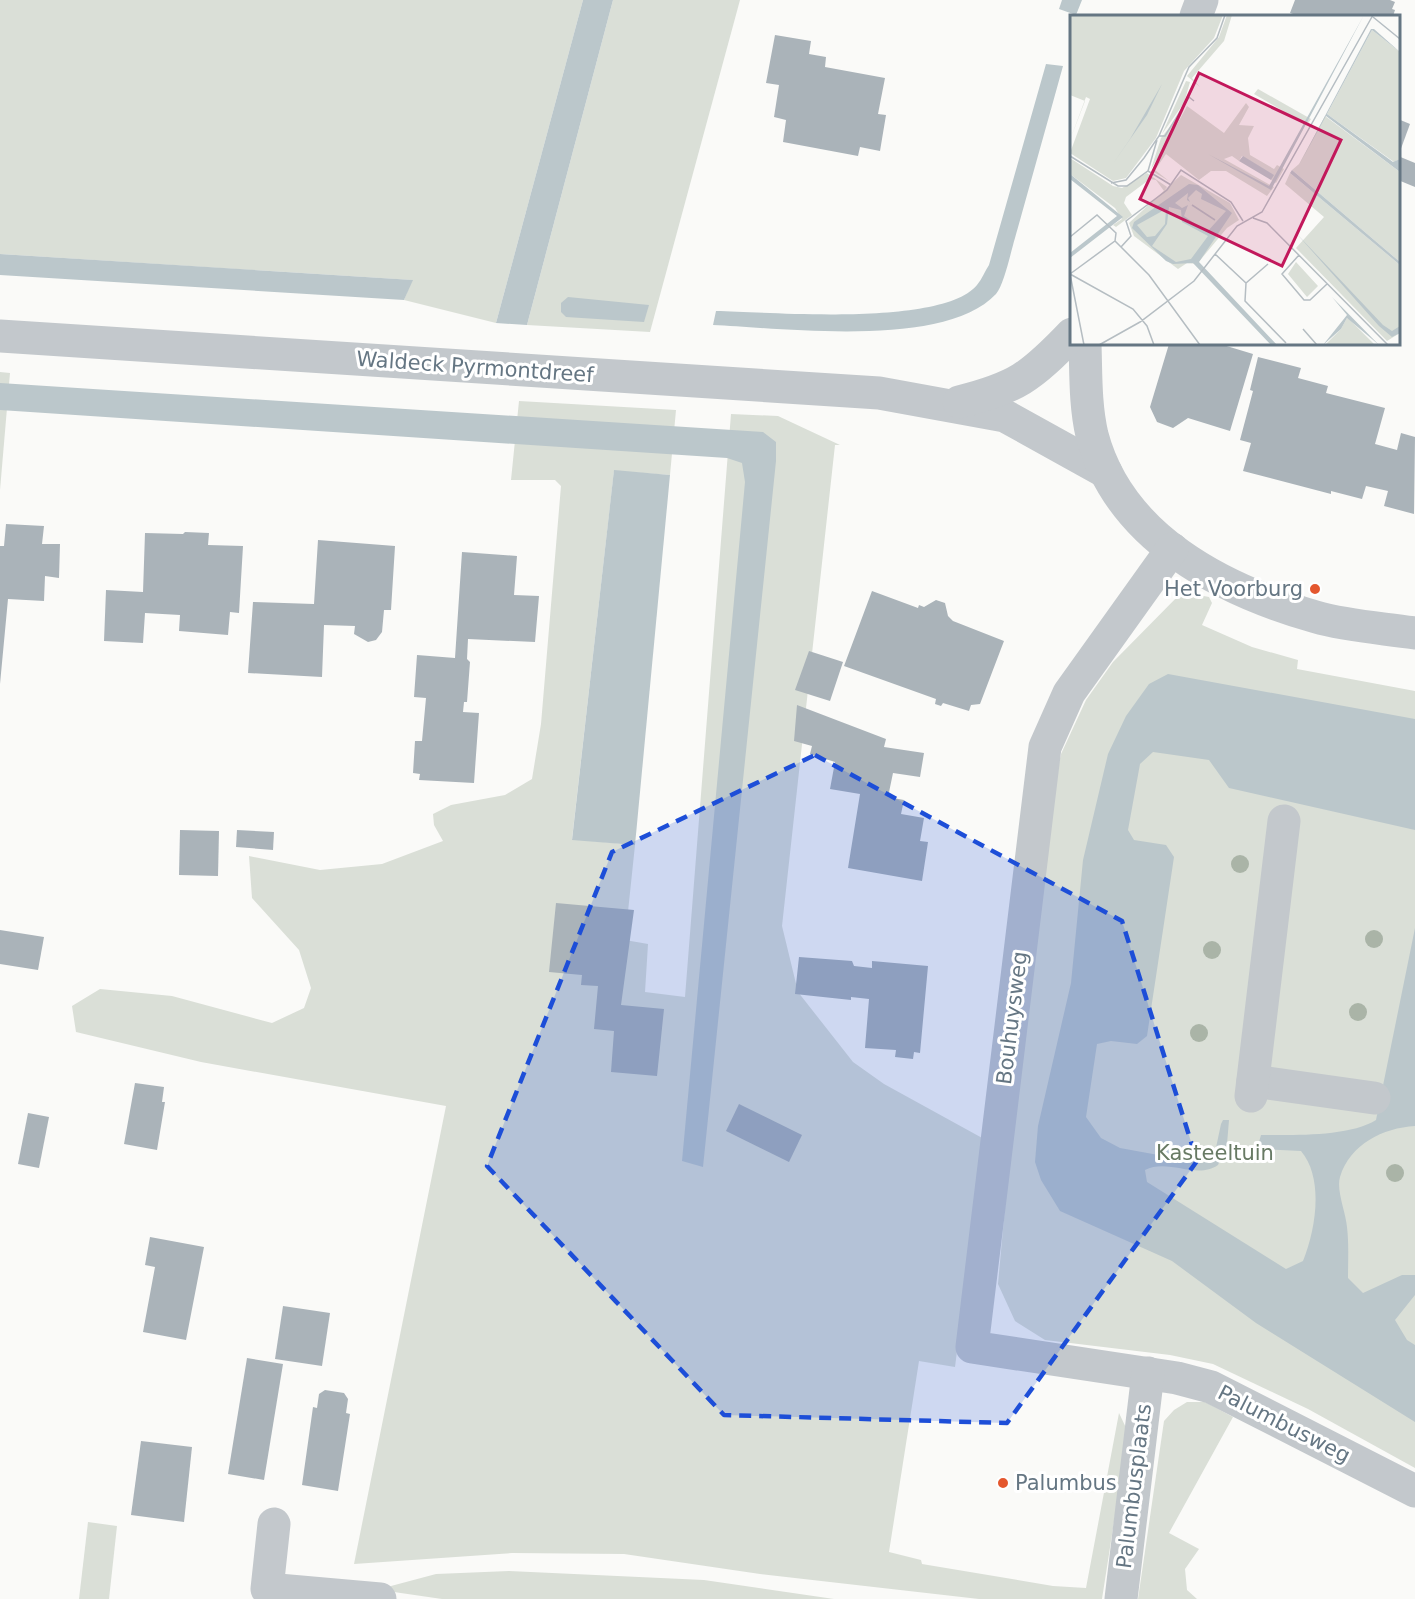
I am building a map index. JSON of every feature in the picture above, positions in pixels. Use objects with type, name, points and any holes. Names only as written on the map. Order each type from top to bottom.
[{"type":"street","points":[[1196,15],[1202,0]]},
{"type":"street","name":"Waldeck Pyrmontdreef","points":[[948,405],[1001,392],[1040,368],[1070,335]]},
{"type":"street","name":"Waldeck Pyrmontdreef","points":[[0,336],[879,393],[1005,416],[1106,472]]},
{"type":"street","points":[[1085,345],[1087,399],[1092,435],[1106,472],[1130,508],[1172,549],[1204,573],[1244,593],[1318,617],[1415,633]]},
{"type":"street","name":"Bouhuysweg","points":[[1148,1373],[972,1347],[1045,747],[1069,693],[1172,549]]},
{"type":"street","points":[[1284,821],[1252,1089],[1374,1098]]},
{"type":"street","name":"Palumbusweg","points":[[1148,1373],[1211,1387],[1415,1491]]},
{"type":"street","name":"Palumbusplaats","points":[[1121,1599],[1148,1373]]},
{"type":"street","points":[[274,1524],[267,1589],[380,1599]]},
{"type":"highlighted area","points":[[815,755],[1122,921],[1197,1161],[1007,1423],[724,1415],[487,1166],[612,852]]},
{"type":"green space","points":[[0,0],[583,0],[496,323],[404,300],[412,280],[0,254]]},
{"type":"green space","points":[[613,0],[740,0],[650,332],[527,325]]},
{"type":"green space","points":[[0,372],[10,373],[0,490]]},
{"type":"green space","points":[[519,401],[676,410],[670,475],[614,471],[572,839],[635,845],[625,940],[648,944],[645,992],[685,997],[731,414],[778,416],[840,445],[835,445],[782,926],[798,992],[853,1062],[884,1084],[984,1139],[955,1367],[919,1361],[889,1552],[921,1560],[922,1564],[1053,1586],[1086,1588],[1119,1413],[1128,1432],[1102,1599],[979,1599],[760,1574],[624,1554],[512,1553],[354,1564],[446,1106],[201,1062],[76,1032],[72,1006],[100,989],[172,996],[272,1023],[304,1008],[311,988],[299,950],[252,898],[249,856],[320,870],[382,864],[443,841],[434,825],[433,814],[451,805],[505,795],[532,779],[541,724],[561,486],[555,480],[511,480]]},
{"type":"green space","name":"Kasteeltuin","points":[[1182,592],[1209,597],[1212,603],[1202,625],[1252,647],[1298,660],[1297,669],[1415,691],[1415,1468],[1308,1409],[1213,1364],[1170,1355],[1045,1340],[1015,1321],[998,1284],[1022,1021],[1046,821],[1061,754],[1086,700],[1113,662]]},
{"type":"green space","points":[[1187,1402],[1205,1402],[1233,1417],[1169,1533],[1199,1549],[1185,1569],[1187,1590],[1197,1599],[1138,1599],[1164,1421],[1174,1410]]},
{"type":"green space","points":[[88,1522],[117,1526],[109,1599],[79,1599]]},
{"type":"green space","points":[[509,1571],[704,1580],[834,1599],[442,1599],[387,1591],[391,1586],[436,1574]]},
{"type":"shaded area","points":[[583,0],[613,0],[527,325],[496,323]]},
{"type":"shaded area","points":[[1062,0],[1082,0],[1076,15],[1059,9]]},
{"type":"shaded area","points":[[1046,64],[1063,66],[1007,268],[996,294],[972,311],[940,322],[903,329],[820,331],[713,325],[716,311],[854,314],[929,307],[958,298],[977,285],[989,265]]},
{"type":"shaded area","points":[[0,254],[413,280],[404,300],[0,275]]},
{"type":"shaded area","points":[[568,297],[649,305],[644,322],[566,317],[561,312],[561,303]]},
{"type":"shaded area","points":[[0,383],[763,432],[776,442],[776,461],[703,1167],[682,1161],[745,482],[742,463],[727,458],[0,410]]},
{"type":"shaded area","points":[[614,470],[670,475],[635,845],[572,840]]},
{"type":"shaded area","points":[[1168,674],[1415,719],[1415,830],[1229,788],[1209,760],[1153,752],[1140,764],[1128,830],[1134,840],[1166,845],[1174,857],[1147,1036],[1137,1044],[1111,1041],[1097,1044],[1086,1117],[1101,1138],[1120,1148],[1202,1163],[1214,1157],[1221,1124],[1223,1120],[1229,1120],[1227,1144],[1218,1165],[1201,1170],[1154,1167],[1145,1170],[1147,1182],[1286,1269],[1303,1261],[1314,1219],[1313,1175],[1301,1151],[1257,1149],[1261,1135],[1336,1132],[1365,1126],[1376,1120],[1415,928],[1415,1126],[1391,1130],[1369,1140],[1351,1155],[1339,1182],[1348,1233],[1348,1278],[1363,1293],[1402,1275],[1415,1275],[1415,1295],[1395,1320],[1407,1340],[1415,1345],[1415,1422],[1256,1323],[1172,1261],[1060,1211],[1041,1180],[1035,1162],[1038,1126],[1071,983],[1083,860],[1108,754],[1126,716],[1149,684]]},
{"type":"building","points":[[1295,0],[1390,0],[1395,2],[1392,9],[1395,10],[1393,15],[1296,15],[1290,13]]},
{"type":"building","points":[[775,35],[811,41],[809,54],[826,57],[825,67],[885,78],[878,114],[886,115],[880,151],[860,147],[858,156],[783,142],[786,120],[774,117],[779,85],[766,83]]},
{"type":"building","points":[[1400,120],[1410,124],[1400,151]]},
{"type":"building","points":[[1400,157],[1415,163],[1415,187],[1400,181]]},
{"type":"building","points":[[1169,345],[1223,345],[1253,354],[1230,431],[1188,418],[1173,428],[1157,422],[1150,407]]},
{"type":"building","points":[[1258,357],[1301,368],[1298,378],[1328,386],[1326,393],[1385,408],[1375,444],[1397,450],[1401,433],[1415,437],[1414,514],[1384,506],[1388,491],[1366,486],[1362,499],[1331,491],[1331,494],[1243,471],[1251,443],[1240,440],[1253,391],[1250,390]]},
{"type":"building","points":[[6,524],[44,526],[42,544],[60,544],[59,578],[45,576],[44,601],[8,599],[0,684],[0,546],[4,546]]},
{"type":"building","points":[[185,532],[209,533],[208,545],[243,546],[239,613],[230,612],[228,635],[179,631],[180,615],[145,613],[143,643],[104,641],[106,590],[143,592],[145,533],[183,534]]},
{"type":"building","points":[[318,540],[395,546],[391,610],[384,610],[382,632],[376,640],[368,642],[354,634],[355,626],[324,625],[322,677],[248,673],[253,602],[314,604]]},
{"type":"building","points":[[462,552],[517,556],[514,595],[539,596],[535,642],[468,639],[467,659],[470,662],[467,702],[464,702],[463,712],[479,713],[474,783],[419,780],[420,774],[413,773],[415,741],[422,741],[426,698],[414,697],[417,655],[455,658]]},
{"type":"building","points":[[872,591],[918,608],[919,605],[924,607],[936,600],[945,603],[948,616],[953,621],[1004,641],[980,704],[971,705],[969,711],[943,703],[941,706],[935,704],[936,699],[844,666]]},
{"type":"building","points":[[809,651],[843,662],[830,701],[795,690]]},
{"type":"building","points":[[797,705],[886,739],[884,747],[924,753],[920,777],[893,773],[888,797],[904,800],[901,814],[924,818],[920,841],[928,842],[922,881],[848,868],[860,794],[830,789],[835,762],[810,754],[812,746],[794,741]]},
{"type":"building","points":[[180,830],[219,831],[218,876],[179,875]]},
{"type":"building","points":[[237,830],[274,832],[273,850],[236,847]]},
{"type":"building","points":[[556,903],[634,910],[621,1005],[664,1009],[657,1076],[611,1072],[614,1031],[594,1029],[598,986],[581,985],[582,975],[549,972]]},
{"type":"building","points":[[0,930],[44,937],[38,970],[0,964]]},
{"type":"building","points":[[799,957],[852,961],[854,966],[872,968],[872,961],[928,966],[920,1053],[914,1052],[913,1059],[895,1057],[896,1050],[865,1048],[869,999],[851,997],[851,1000],[795,994]]},
{"type":"building","points":[[135,1083],[164,1087],[162,1102],[165,1102],[157,1150],[124,1144]]},
{"type":"building","points":[[739,1104],[802,1135],[789,1162],[726,1131]]},
{"type":"building","points":[[28,1113],[49,1117],[39,1168],[18,1164]]},
{"type":"building","points":[[150,1237],[204,1247],[186,1340],[143,1332],[155,1267],[145,1265]]},
{"type":"building","points":[[283,1306],[330,1313],[322,1366],[275,1359]]},
{"type":"building","points":[[247,1358],[283,1364],[264,1480],[228,1474]]},
{"type":"building","points":[[325,1390],[344,1393],[348,1399],[346,1413],[350,1414],[338,1491],[302,1485],[313,1407],[317,1408],[319,1394]]},
{"type":"building","points":[[141,1441],[192,1447],[184,1522],[131,1515]]},
{"type":"place","name":"Het Voorburg","points":[[1315,589]]},
{"type":"place","name":"Palumbus","points":[[1003,1483]]}]
